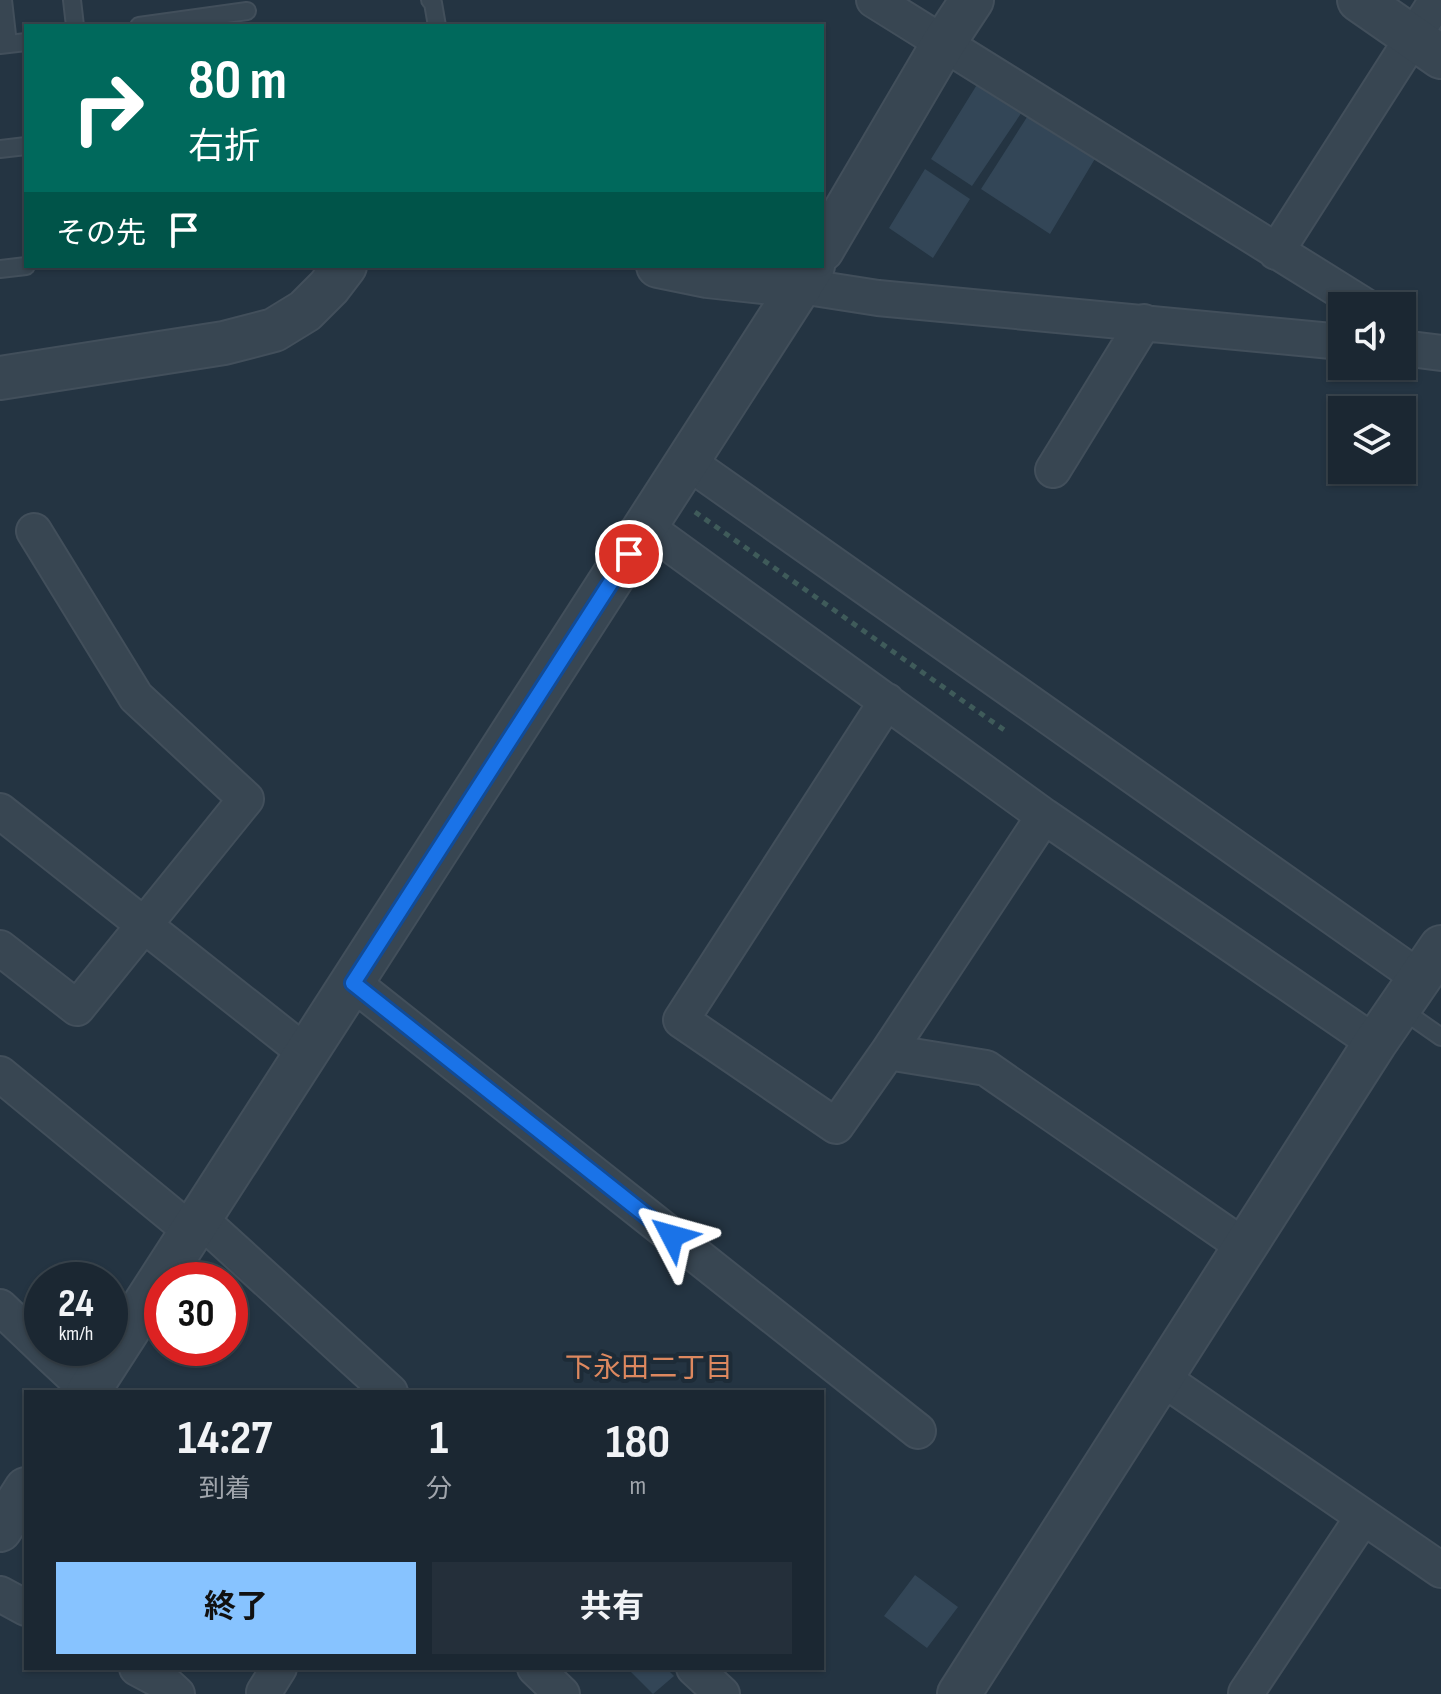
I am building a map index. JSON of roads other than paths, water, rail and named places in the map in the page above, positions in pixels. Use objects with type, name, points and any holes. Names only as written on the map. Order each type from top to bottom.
[{"type":"street","points":[[874,0],[1342,292]]},
{"type":"street","points":[[824,247],[972,0]]},
{"type":"street","points":[[1359,0],[1427,47]]},
{"type":"street","points":[[1276,252],[1427,47],[1437,0]]},
{"type":"street","points":[[0,378],[224,343],[274,330],[305,311],[343,268]]},
{"type":"street","points":[[668,268],[707,276],[807,276],[878,298],[1328,341]]},
{"type":"street","points":[[89,1390],[807,276]]},
{"type":"street","points":[[1053,470],[1144,322]]},
{"type":"street","points":[[688,462],[1421,978],[1375,1043],[959,1694]]},
{"type":"street","points":[[646,527],[1044,816],[1375,1043]]},
{"type":"street","points":[[0,948],[77,1008],[246,799],[136,697],[34,531]]},
{"type":"street","points":[[887,701],[681,1020],[836,1126],[1044,816]]},
{"type":"street","points":[[4,824],[143,924],[307,1054]]},
{"type":"street","points":[[353,983],[918,1431]]},
{"type":"street","points":[[888,1052],[986,1068],[1245,1247]]},
{"type":"street","points":[[0,1074],[196,1225],[388,1390]]},
{"type":"street","points":[[0,1307],[24,1330]]},
{"type":"street","points":[[61,1366],[86,1390]]},
{"type":"street","points":[[1162,1378],[1441,1570]]},
{"type":"street","points":[[1248,1694],[1363,1517]]},
{"type":"street","points":[[0,1594],[24,1607]]},
{"type":"street","points":[[141,1670],[165,1683],[177,1694]]},
{"type":"street","points":[[537,1670],[562,1694]]},
{"type":"street","points":[[696,1670],[722,1694]]},
{"type":"lane","points":[[3,0],[4,45],[24,42]]},
{"type":"lane","points":[[72,0],[75,24]]},
{"type":"lane","points":[[430,0],[436,24]]},
{"type":"lane","points":[[154,24],[247,12]]},
{"type":"lane","points":[[0,149],[24,146]]},
{"type":"lane","points":[[0,269],[24,266]]},
{"type":"lane","points":[[1421,978],[1441,1037]]},
{"type":"district","name":"下永田二丁目","points":[[649,1367]]}]
